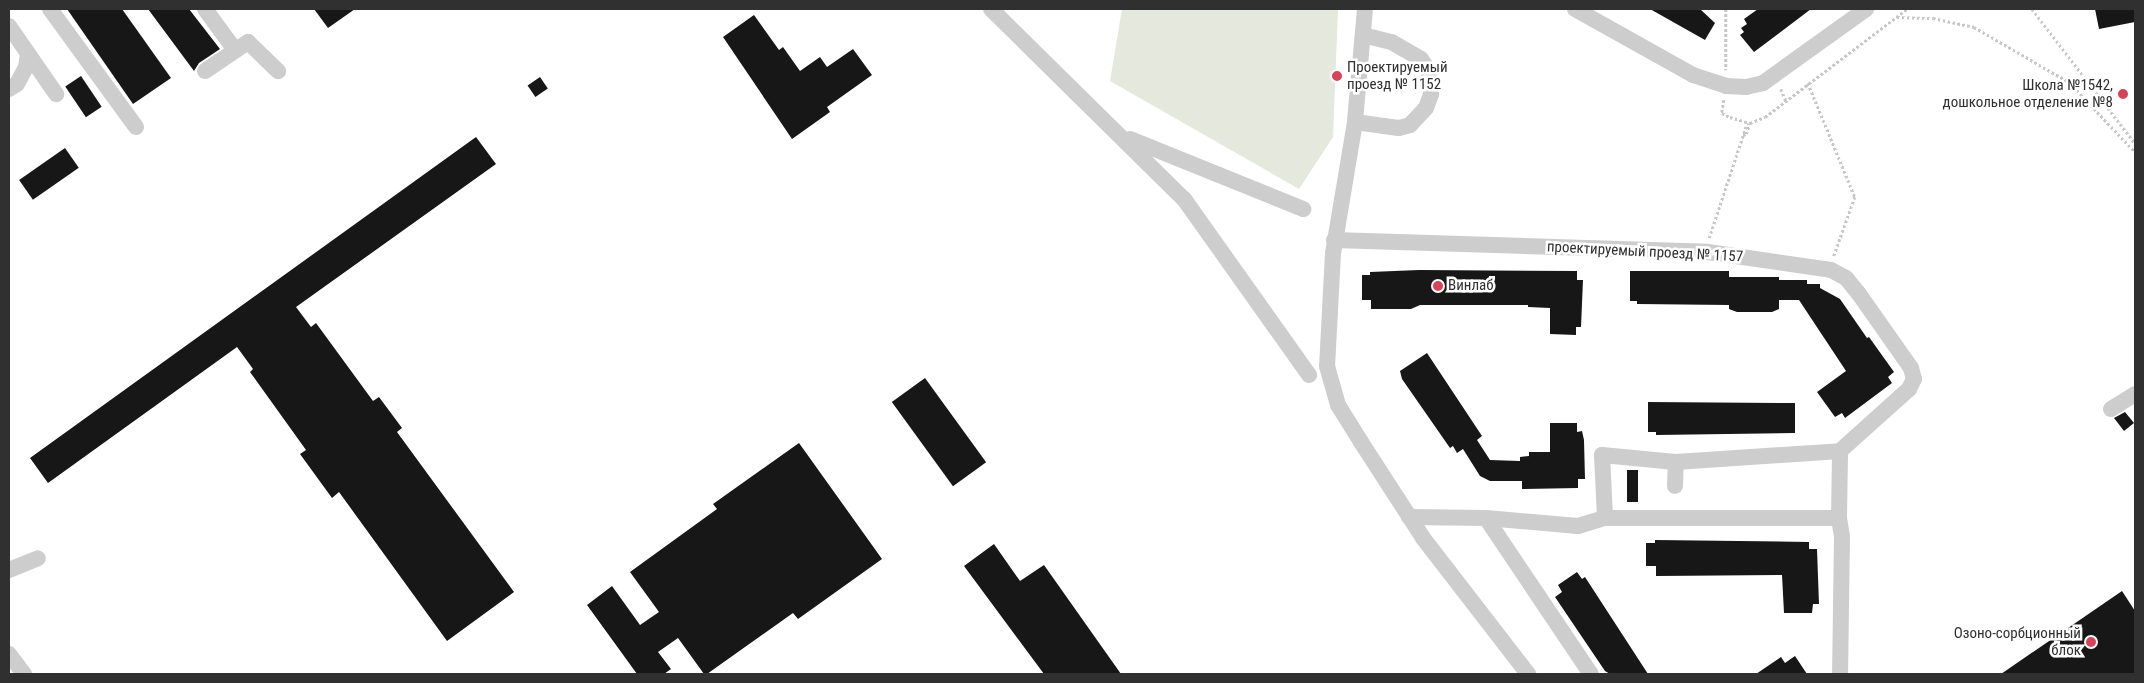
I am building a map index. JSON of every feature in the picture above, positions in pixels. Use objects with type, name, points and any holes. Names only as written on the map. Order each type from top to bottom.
[{"type":"street","points":[[50,9],[136,127]]},
{"type":"street","points":[[205,9],[235,50]]},
{"type":"street","points":[[991,9],[1124,137],[1184,199],[1309,375]]},
{"type":"street","points":[[1365,9],[1355,122],[1334,240],[1327,328],[1329,374],[1338,405],[1410,517],[1528,674]]},
{"type":"street","points":[[1575,9],[1694,75],[1726,86],[1763,83],[1866,9]]},
{"type":"street","points":[[9,26],[56,94]]},
{"type":"street","points":[[1355,122],[1399,128],[1410,125],[1426,108],[1431,94],[1429,71],[1421,59],[1391,42],[1363,35]]},
{"type":"street","points":[[205,70],[248,42],[278,71]]},
{"type":"street","points":[[9,89],[17,84],[26,67],[28,54]]},
{"type":"street","points":[[1124,137],[1303,209]]},
{"type":"street","name":"проектируемый проезд № 1157","points":[[1334,240],[1708,252],[1831,270],[1846,278],[1859,294],[1911,368],[1914,379],[1909,389],[1840,451]]},
{"type":"street","points":[[2111,409],[2135,394]]},
{"type":"street","points":[[1605,518],[1602,455],[1676,462],[1840,451],[1839,518],[1842,536],[1840,674]]},
{"type":"street","points":[[1675,486],[1676,462]]},
{"type":"street","points":[[1410,517],[1486,518],[1578,526],[1605,518],[1839,518]]},
{"type":"street","points":[[1486,518],[1591,674]]},
{"type":"street","points":[[9,570],[38,558]]},
{"type":"street","points":[[9,654],[24,674]]},
{"type":"path","points":[[1726,9],[1726,86]]},
{"type":"path","points":[[2032,9],[2135,144]]},
{"type":"path","points":[[1708,252],[1709,234],[1748,123],[1786,101],[1904,10]]},
{"type":"path","points":[[1895,17],[1925,17],[1974,27],[2069,82],[2099,110],[2135,152]]},
{"type":"path","points":[[2069,82],[2092,86]]},
{"type":"path","points":[[1808,83],[1855,197],[1833,258]]},
{"type":"path","points":[[1779,86],[1786,101]]},
{"type":"path","points":[[1722,113],[1748,123]]},
{"type":"shaded area","points":[[1122,9],[1338,9],[1333,137],[1299,189],[1110,81]]},
{"type":"building","points":[[67,9],[122,9],[171,78],[133,104]]},
{"type":"building","points":[[148,9],[189,9],[220,49],[199,63],[194,71]]},
{"type":"building","points":[[314,9],[355,9],[328,28]]},
{"type":"building","points":[[1650,9],[1700,9],[1715,23],[1705,40]]},
{"type":"building","points":[[1758,9],[1811,9],[1754,52],[1740,35],[1744,32],[1741,28],[1747,24],[1744,19]]},
{"type":"building","points":[[2095,9],[2135,9],[2135,22],[2099,29]]},
{"type":"building","points":[[754,15],[779,50],[783,47],[800,71],[820,57],[827,67],[853,49],[872,75],[827,107],[830,112],[792,139],[723,37]]},
{"type":"building","points":[[81,76],[102,107],[86,117],[65,87]]},
{"type":"building","points":[[540,77],[548,89],[535,97],[528,85]]},
{"type":"building","points":[[476,137],[496,164],[296,307],[311,327],[316,323],[373,401],[379,397],[402,428],[397,432],[514,592],[447,641],[339,492],[332,498],[300,454],[306,450],[250,372],[253,369],[237,347],[48,483],[30,458]]},
{"type":"building","points":[[65,148],[79,168],[33,200],[19,180]]},
{"type":"building","points":[[1419,270],[1577,271],[1577,280],[1583,280],[1581,327],[1576,327],[1576,335],[1550,334],[1550,308],[1528,307],[1528,305],[1420,305],[1411,309],[1371,309],[1371,300],[1362,300],[1362,275],[1370,275],[1370,272]]},
{"type":"building","points":[[1630,271],[1729,271],[1729,277],[1779,277],[1779,280],[1807,280],[1807,284],[1820,284],[1820,288],[1840,299],[1867,338],[1869,337],[1894,372],[1888,377],[1892,383],[1845,418],[1842,413],[1835,417],[1817,392],[1846,371],[1799,300],[1779,300],[1779,309],[1772,312],[1737,312],[1729,309],[1729,305],[1637,304],[1637,301],[1630,301]]},
{"type":"building","points":[[1427,353],[1482,436],[1477,440],[1490,460],[1520,461],[1520,457],[1529,456],[1529,452],[1550,452],[1550,423],[1577,423],[1577,432],[1582,431],[1584,440],[1585,479],[1578,479],[1578,488],[1522,489],[1522,481],[1490,481],[1480,476],[1463,449],[1457,453],[1453,446],[1450,448],[1402,379],[1400,371]]},
{"type":"building","points":[[925,378],[986,462],[953,486],[892,402]]},
{"type":"building","points":[[1648,402],[1795,403],[1795,433],[1656,435],[1656,432],[1648,432]]},
{"type":"building","points":[[2125,412],[2134,423],[2124,431],[2114,418]]},
{"type":"building","points":[[799,443],[882,559],[798,619],[793,613],[707,674],[704,674],[678,638],[658,652],[671,669],[664,674],[637,674],[587,605],[612,586],[640,625],[659,612],[630,572],[717,509],[713,504]]},
{"type":"building","points":[[1627,470],[1638,470],[1638,502],[1627,502]]},
{"type":"building","points":[[1655,540],[1809,542],[1809,549],[1817,549],[1819,604],[1813,604],[1812,613],[1784,613],[1782,575],[1656,576],[1656,566],[1646,566],[1646,543],[1655,543]]},
{"type":"building","points":[[994,544],[1020,581],[1044,565],[1121,674],[1044,674],[964,566]]},
{"type":"building","points":[[1577,572],[1582,579],[1585,577],[1648,674],[1610,674],[1605,671],[1555,597],[1562,592],[1558,585]]},
{"type":"building","name":"Озоно-сорбционный блок","points":[[2122,591],[2135,611],[2135,674],[2001,674]]},
{"type":"building","points":[[1795,656],[1807,674],[1756,674],[1781,657],[1785,663]]},
{"type":"place","name":"Проектируемый проезд № 1152","points":[[1337,76]]},
{"type":"place","name":"Школа №1542, дошкольное отделение №8","points":[[2123,94]]},
{"type":"place","name":"Винлаб","points":[[1438,286]]},
{"type":"place","name":"Озоно-сорбционный блок","points":[[2091,642]]}]
